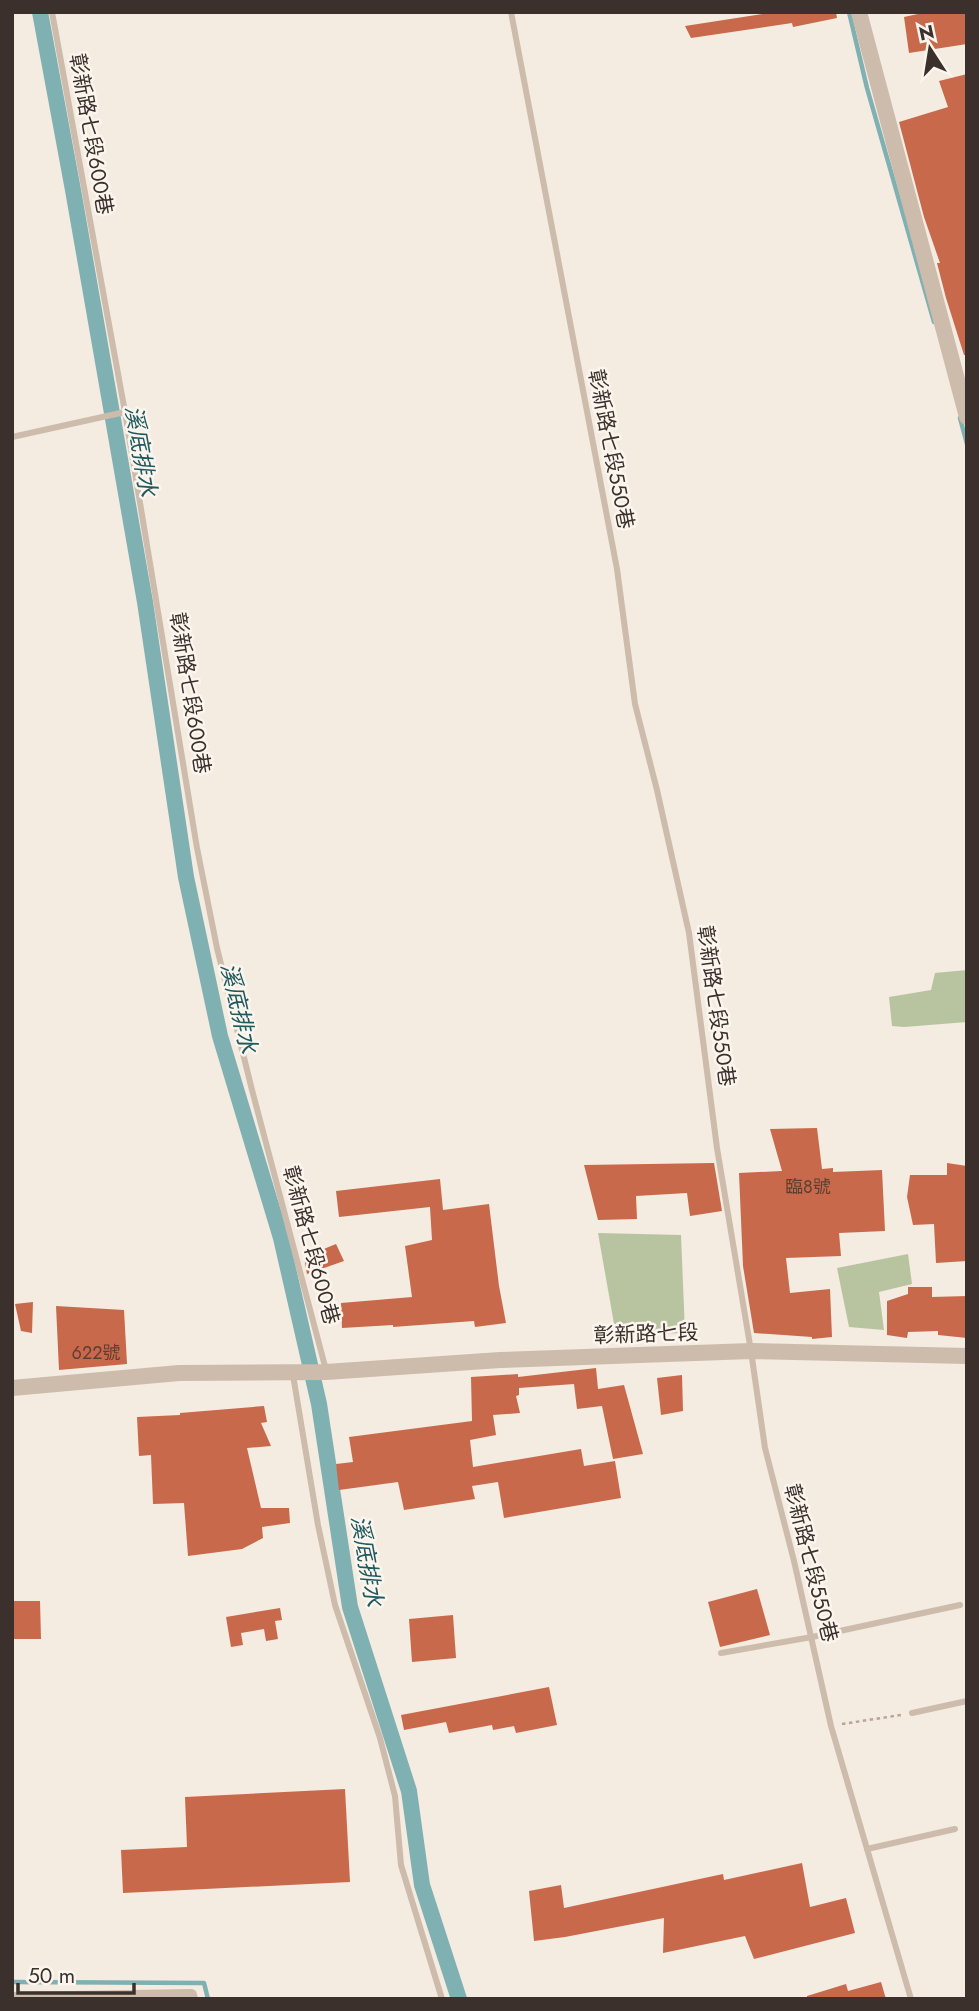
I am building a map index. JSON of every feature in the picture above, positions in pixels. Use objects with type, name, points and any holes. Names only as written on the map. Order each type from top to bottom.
[{"type":"street","points":[[859,12],[967,417]]},
{"type":"street","name":"彰新路七段","points":[[293,1373],[500,1360],[751,1351],[967,1356]]},
{"type":"street","points":[[12,1388],[179,1373],[293,1373]]},
{"type":"street","points":[[12,1998],[191,1997]]},
{"type":"lane","name":"彰新路七段600巷","points":[[52,12],[125,412],[197,848],[217,948],[251,1090],[326,1372]]},
{"type":"lane","name":"彰新路七段550巷","points":[[511,12],[617,569],[635,704],[689,933],[717,1148],[765,1448],[831,1726],[911,1999]]},
{"type":"lane","points":[[12,437],[125,412]]},
{"type":"lane","points":[[293,1373],[318,1525],[335,1605],[380,1738],[395,1796],[401,1865],[442,1999]]},
{"type":"lane","points":[[721,1653],[812,1637],[961,1605]]},
{"type":"lane","points":[[912,1713],[967,1700]]},
{"type":"lane","points":[[867,1849],[955,1829]]},
{"type":"path","points":[[831,1726],[912,1713]]},
{"type":"green space","points":[[967,970],[967,1022],[892,1026],[889,997],[931,990],[935,973]]},
{"type":"green space","points":[[598,1233],[681,1235],[685,1333],[616,1335]]},
{"type":"green space","points":[[908,1254],[912,1284],[879,1292],[884,1330],[849,1327],[837,1268]]},
{"type":"building","points":[[776,12],[836,12],[837,18],[793,27],[792,23],[691,38],[685,26]]},
{"type":"building","points":[[927,12],[967,12],[967,44],[909,53],[904,17]]},
{"type":"building","points":[[967,74],[967,355],[964,355],[899,122],[948,107],[939,81]]},
{"type":"building","points":[[817,1128],[822,1169],[833,1168],[833,1172],[882,1170],[885,1231],[839,1233],[841,1256],[786,1258],[790,1293],[830,1289],[832,1337],[812,1339],[754,1333],[743,1266],[739,1173],[782,1171],[770,1129]]},
{"type":"building","points":[[714,1163],[722,1211],[690,1216],[687,1193],[636,1196],[637,1219],[598,1220],[584,1165]]},
{"type":"building","points":[[947,1163],[967,1166],[967,1261],[936,1263],[934,1224],[913,1225],[907,1197],[910,1175],[947,1175]]},
{"type":"building","points":[[440,1179],[443,1210],[489,1204],[506,1323],[475,1327],[474,1321],[342,1328],[341,1303],[412,1297],[405,1246],[432,1240],[430,1207],[339,1217],[336,1191]]},
{"type":"building","points":[[336,1244],[344,1261],[307,1274],[304,1257]]},
{"type":"building","points":[[908,1287],[932,1287],[932,1297],[967,1296],[967,1338],[938,1335],[938,1331],[908,1332],[907,1338],[887,1335],[887,1301],[908,1294]]},
{"type":"building","points":[[33,1302],[32,1333],[21,1331],[15,1304]]},
{"type":"building","points":[[56,1306],[124,1310],[127,1364],[59,1370]]},
{"type":"building","points":[[596,1368],[598,1389],[624,1385],[643,1454],[613,1459],[602,1406],[577,1409],[574,1384],[519,1388],[519,1395],[516,1396],[520,1413],[493,1415],[496,1435],[470,1440],[473,1467],[581,1449],[584,1466],[615,1461],[621,1498],[504,1518],[498,1482],[472,1486],[475,1499],[404,1510],[398,1482],[339,1490],[336,1464],[353,1462],[349,1437],[472,1421],[471,1377],[518,1374],[518,1377]]},
{"type":"building","points":[[682,1375],[683,1411],[661,1415],[657,1378]]},
{"type":"building","points":[[264,1406],[267,1422],[261,1423],[271,1446],[247,1448],[261,1508],[289,1508],[290,1523],[262,1527],[263,1538],[242,1549],[188,1556],[184,1503],[153,1504],[151,1455],[139,1456],[137,1417]]},
{"type":"building","points":[[757,1589],[770,1635],[720,1647],[708,1602]]},
{"type":"building","points":[[12,1601],[40,1601],[41,1639],[12,1639]]},
{"type":"building","points":[[280,1608],[282,1620],[275,1621],[278,1639],[266,1641],[264,1629],[241,1633],[243,1645],[231,1647],[226,1617]]},
{"type":"building","points":[[453,1615],[456,1658],[412,1662],[409,1619]]},
{"type":"building","points":[[549,1687],[557,1725],[516,1733],[514,1726],[493,1730],[492,1725],[449,1733],[446,1722],[404,1730],[401,1715]]},
{"type":"building","points":[[345,1789],[350,1882],[123,1893],[121,1850],[187,1847],[185,1797]]},
{"type":"building","points":[[802,1863],[810,1907],[846,1898],[855,1933],[754,1959],[745,1936],[663,1953],[664,1918],[534,1941],[529,1891],[561,1885],[564,1908],[723,1874],[724,1880]]},
{"type":"building","points":[[881,1982],[886,1999],[807,1999],[807,1996],[846,1984],[848,1991]]},
{"type":"waterway","name":"溪底排水","points":[[40,12],[145,602],[186,877],[220,1036],[281,1238],[319,1404],[350,1607],[409,1791],[422,1885],[459,1999]]},
{"type":"waterway","points":[[849,12],[867,88],[934,322]]},
{"type":"waterway","points":[[960,418],[967,444]]},
{"type":"waterway","points":[[12,1982],[204,1983],[208,1999]]}]
